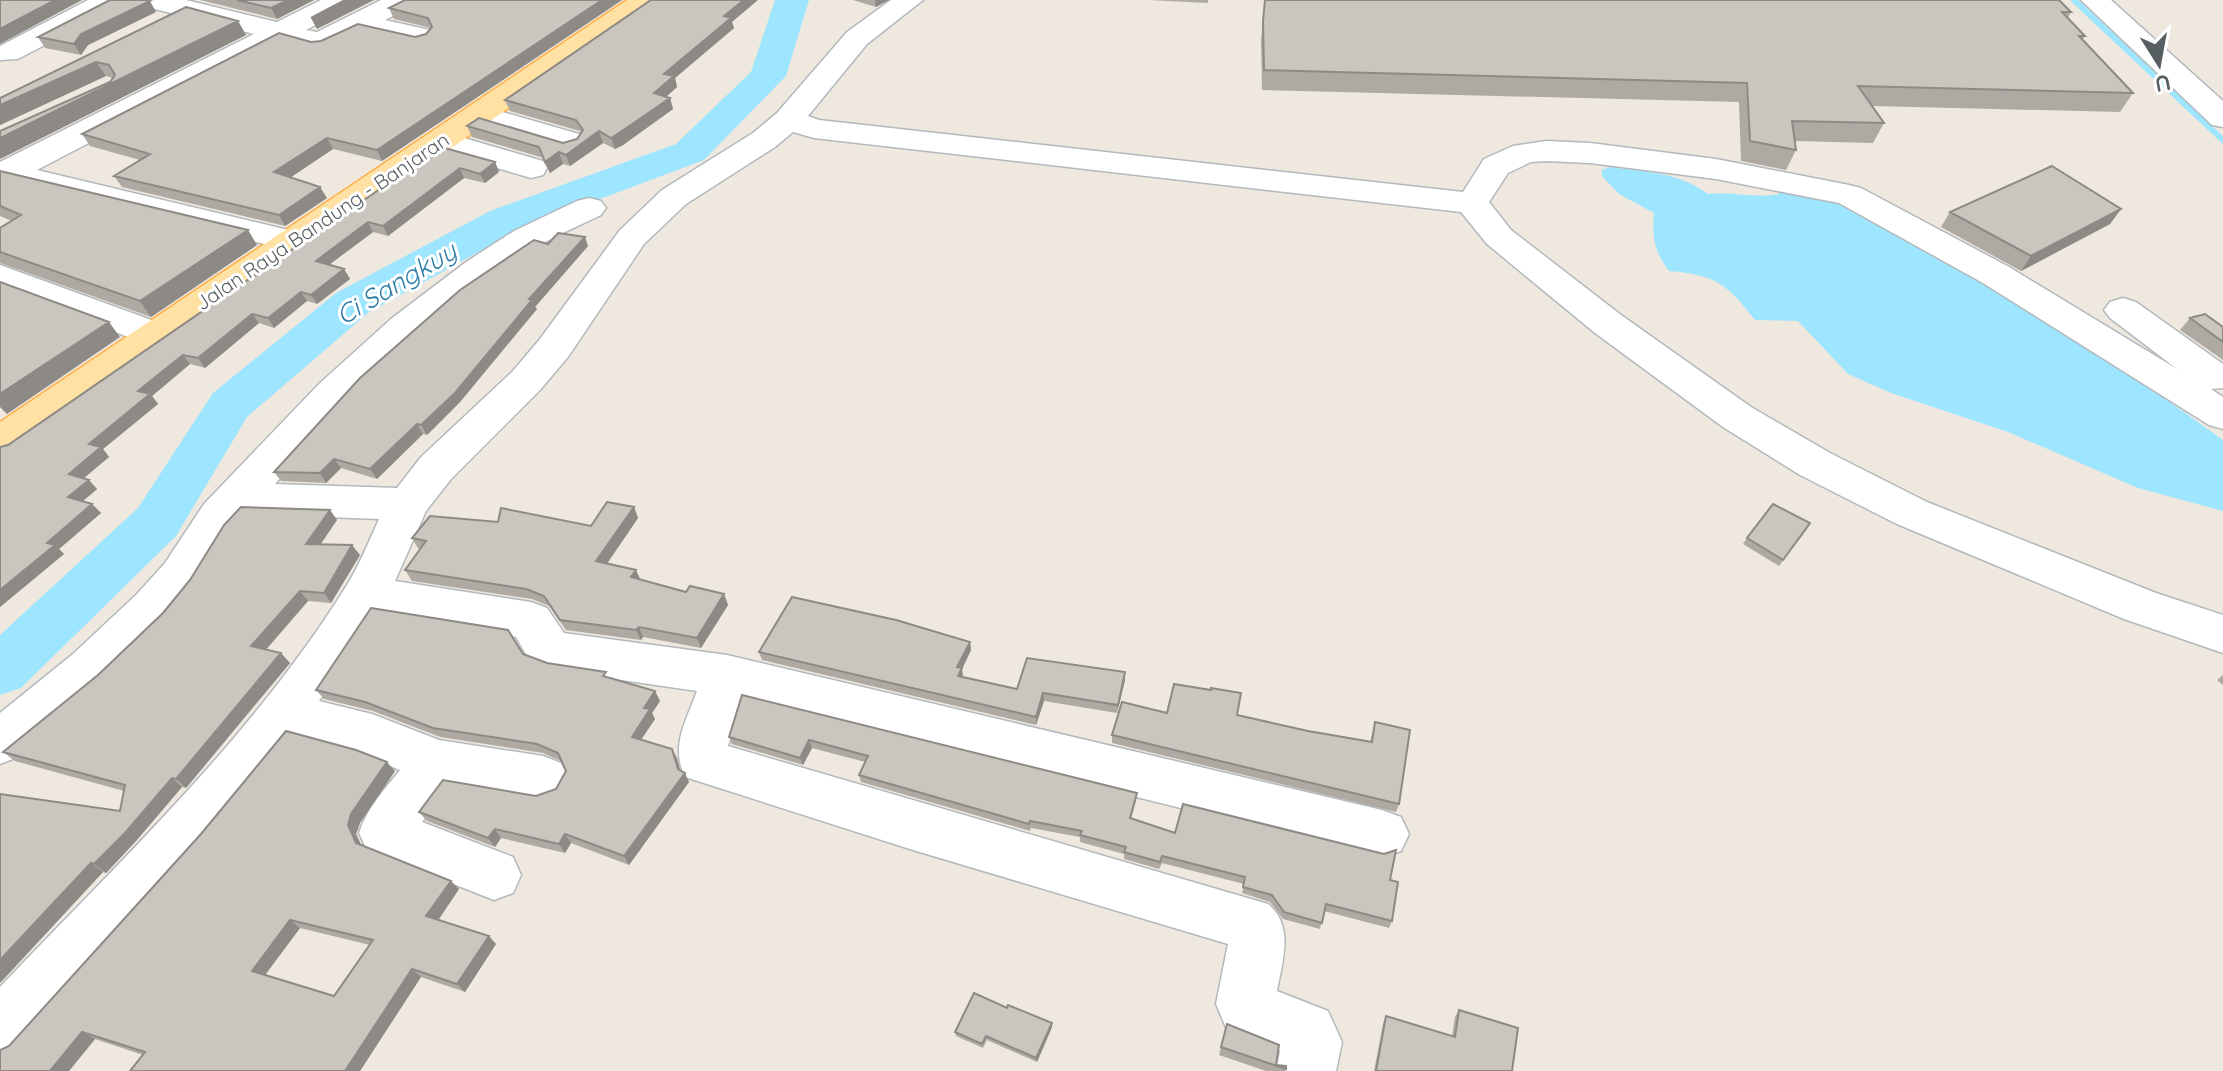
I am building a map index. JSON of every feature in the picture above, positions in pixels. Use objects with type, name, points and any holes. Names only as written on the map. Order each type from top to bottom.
[{"type":"main road","name":"Jalan Raya Bandung - Banjaran","points":[[0,442],[645,0]]},
{"type":"street","points":[[8,53],[109,0]]},
{"type":"street","points":[[3,173],[281,31],[402,0]]},
{"type":"street","points":[[0,1030],[190,824],[284,713],[366,594],[408,504],[436,468],[535,370],[632,237],[674,197],[764,140],[788,120],[857,38],[909,0]]},
{"type":"street","points":[[2095,0],[2223,118]]},
{"type":"street","points":[[156,7],[191,9],[284,32],[281,31]]},
{"type":"street","points":[[350,11],[420,36]]},
{"type":"street","points":[[478,114],[568,141]]},
{"type":"street","points":[[788,120],[814,129],[1472,203],[1499,237],[1608,324],[1737,417],[1815,464],[1912,513],[2140,606],[2223,634]]},
{"type":"street","points":[[440,141],[531,168]]},
{"type":"street","points":[[1472,203],[1496,166],[1524,153],[1546,151],[1590,153],[1716,169],[1849,195],[2221,403]]},
{"type":"street","points":[[3,173],[293,241]]},
{"type":"street","points":[[0,742],[123,637],[175,584],[226,507],[239,498],[272,457],[344,382],[472,274],[521,241],[589,208]]},
{"type":"street","points":[[0,276],[155,335]]},
{"type":"street","points":[[2123,310],[2221,403]]},
{"type":"street","points":[[239,498],[408,504]]},
{"type":"street","points":[[366,594],[531,621],[547,647],[553,651],[727,675],[1382,834]]},
{"type":"street","points":[[727,675],[702,749],[703,761],[913,826],[1248,923],[1258,938],[1245,1004],[1248,1009],[1307,1032],[1312,1042],[1306,1071]]},
{"type":"street","points":[[284,713],[372,736],[437,762],[543,779]]},
{"type":"street","points":[[437,762],[388,826],[386,833],[494,875]]},
{"type":"water","points":[[1610,167],[1673,177],[1708,194],[1770,195],[1779,194],[1780,188],[1852,203],[2128,372],[2223,440],[2223,511],[2138,488],[2008,432],[1891,393],[1848,374],[1798,321],[1755,320],[1736,297],[1719,283],[1698,275],[1669,271],[1655,244],[1654,213],[1619,194],[1602,176],[1602,170]]},
{"type":"building","points":[[0,0],[55,0],[0,29]]},
{"type":"building","points":[[110,0],[150,1],[81,34],[74,44],[38,37]]},
{"type":"building","points":[[237,0],[288,0],[271,8]]},
{"type":"building","points":[[405,0],[602,0],[377,150],[327,138],[274,172],[320,187],[279,215],[114,176],[150,154],[82,134],[279,33],[311,42],[321,41],[358,24],[415,37],[426,34],[432,27],[428,18],[389,8]]},
{"type":"building","points":[[651,0],[744,0],[724,16],[731,18],[664,74],[674,76],[654,93],[670,98],[611,138],[599,131],[566,155],[559,152],[545,162],[539,147],[467,126],[479,118],[563,143],[577,139],[583,130],[576,120],[505,100]]},
{"type":"building","points":[[1265,0],[2059,0],[2071,12],[2062,12],[2085,36],[2079,36],[2133,93],[1858,86],[1884,123],[1792,121],[1796,150],[1750,141],[1747,83],[1264,70]]},
{"type":"building","points":[[186,7],[238,21],[0,138],[0,131],[110,82],[115,75],[109,65],[96,62],[0,105],[0,98]]},
{"type":"building","points":[[441,147],[495,162],[480,174],[460,168],[383,226],[368,222],[316,261],[344,269],[311,295],[301,292],[268,318],[252,314],[198,358],[183,355],[138,391],[150,394],[89,444],[101,447],[69,474],[89,480],[68,497],[92,504],[47,543],[55,545],[0,590],[0,447],[8,445]]},
{"type":"building","points":[[2052,166],[2121,209],[2031,256],[1950,212]]},
{"type":"building","points":[[0,171],[248,230],[140,301],[0,252],[0,228],[21,215],[0,206]]},
{"type":"building","points":[[558,233],[585,237],[529,299],[532,300],[455,393],[370,469],[334,459],[320,473],[274,472],[360,378],[460,290],[534,240],[548,244]]},
{"type":"building","points":[[0,282],[109,322],[0,394]]},
{"type":"building","points":[[2205,314],[2223,327],[2223,342],[2190,318]]},
{"type":"building","points":[[607,502],[634,507],[596,561],[636,570],[631,577],[686,592],[690,586],[724,594],[697,638],[639,627],[636,630],[560,620],[544,596],[526,589],[405,570],[426,541],[412,538],[430,516],[498,522],[501,508],[591,526]]},
{"type":"building","points":[[1773,504],[1810,523],[1783,560],[1747,538]]},
{"type":"building","points":[[241,507],[330,510],[306,544],[352,545],[324,593],[300,591],[251,646],[281,653],[176,779],[172,778],[125,833],[94,864],[91,863],[0,960],[0,794],[120,811],[125,785],[3,752],[98,675],[163,613],[190,580],[224,525]]},
{"type":"building","points":[[792,597],[896,620],[970,642],[957,667],[962,668],[958,676],[1017,689],[1027,658],[1125,672],[1118,705],[1043,693],[1036,717],[759,652]]},
{"type":"building","points":[[371,608],[508,630],[523,654],[547,663],[606,672],[603,676],[655,691],[644,708],[650,709],[632,737],[672,749],[678,769],[685,773],[624,856],[565,834],[559,844],[495,829],[488,838],[419,812],[443,780],[536,796],[556,789],[566,771],[558,753],[537,744],[433,728],[365,702],[316,690]]},
{"type":"building","points":[[1174,684],[1241,693],[1237,715],[1308,731],[1372,742],[1375,722],[1410,730],[1399,804],[1112,735],[1122,702],[1167,713]]},
{"type":"building","points":[[742,695],[1137,793],[1130,818],[1175,833],[1183,804],[1384,854],[1396,850],[1390,880],[1398,882],[1392,921],[1326,904],[1322,923],[1284,912],[1272,895],[1243,887],[1245,877],[1162,856],[1160,862],[1124,852],[1126,847],[1080,835],[1082,831],[1030,821],[1029,824],[859,775],[868,756],[809,740],[800,758],[729,737]]},
{"type":"building","points":[[286,731],[356,750],[387,762],[351,814],[348,825],[356,843],[451,881],[426,916],[489,936],[457,984],[412,969],[345,1071],[130,1071],[145,1052],[82,1032],[50,1071],[0,1071],[0,1050],[9,1046],[201,834]],"holes":[[[290,920],[373,940],[334,996],[252,971]]]},
{"type":"building","points":[[974,993],[1052,1023],[1036,1058],[986,1036],[982,1044],[955,1032]]},
{"type":"building","points":[[1459,1010],[1518,1028],[1512,1071],[1376,1071],[1386,1016],[1455,1037]]},
{"type":"building","points":[[1227,1024],[1279,1045],[1276,1065],[1286,1066],[1286,1069],[1221,1047]]},
{"type":"waterway","name":"Ci Sangkuy","points":[[0,671],[157,522],[230,405],[352,303],[505,220],[690,152],[768,76],[792,0]]},
{"type":"waterway","points":[[2074,0],[2223,140]]}]
